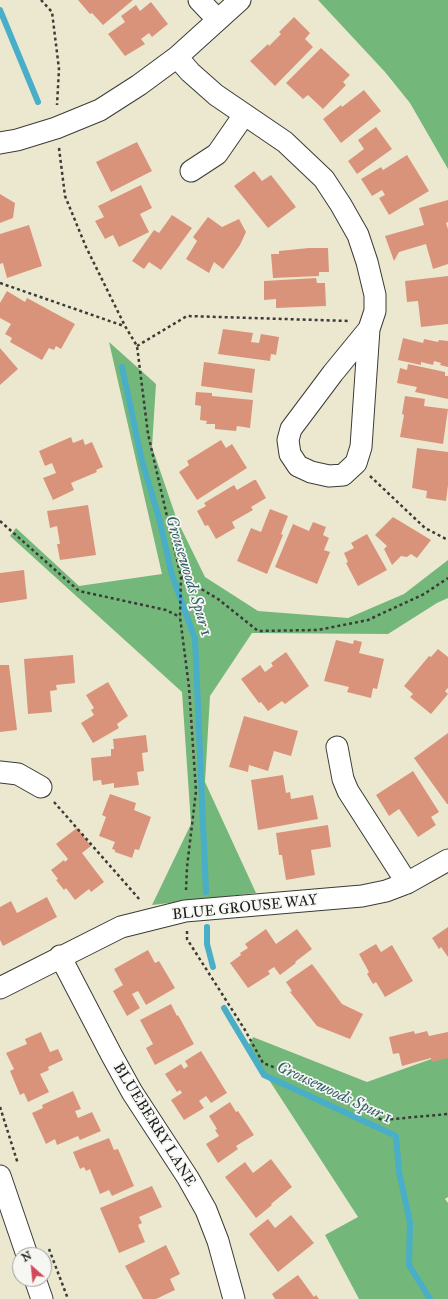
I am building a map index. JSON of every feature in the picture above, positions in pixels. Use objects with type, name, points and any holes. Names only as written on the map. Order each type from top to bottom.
[{"type":"street","points":[[199,0],[218,20]]},
{"type":"street","points":[[0,143],[17,140],[56,128],[100,110],[139,85],[177,57],[240,0]]},
{"type":"street","points":[[177,57],[190,72],[216,95],[290,147],[324,179],[358,235],[367,262],[375,295],[375,311],[371,325],[361,447],[356,463],[343,475],[328,476],[311,472],[298,466],[290,454],[288,440],[291,429],[371,325]]},
{"type":"street","points":[[191,171],[217,154],[244,115]]},
{"type":"street","points":[[337,747],[343,779],[348,791],[407,884]]},
{"type":"street","points":[[0,772],[18,774],[41,787]]},
{"type":"street","name":"BLUE GROUSE WAY","points":[[0,988],[60,956],[120,927],[185,911],[362,896],[386,891],[407,884],[448,860]]},
{"type":"street","name":"BLUEBERRY LANE","points":[[60,956],[132,1092],[188,1178],[206,1210],[218,1241],[234,1299]]},
{"type":"street","points":[[0,1176],[24,1247]]},
{"type":"street","points":[[38,1287],[42,1299]]},
{"type":"path","points":[[41,0],[52,12],[59,69],[56,128],[65,196],[86,247],[125,326],[137,346],[148,434],[181,577],[180,617],[189,687],[196,791],[187,867],[185,911],[187,939],[241,1024],[263,1063],[304,1079],[382,1120],[448,1114]]},
{"type":"path","points":[[0,283],[125,326]]},
{"type":"path","points":[[137,346],[187,316],[371,325]]},
{"type":"path","points":[[356,463],[425,528],[448,540]]},
{"type":"path","points":[[0,521],[78,591],[166,610],[180,617]]},
{"type":"path","points":[[181,577],[218,599],[258,631],[318,630],[368,620],[424,594],[448,578]]},
{"type":"path","points":[[41,787],[156,919]]},
{"type":"green space","points":[[318,0],[448,0],[448,169],[410,103],[385,72]]},
{"type":"green space","points":[[109,342],[156,384],[152,447],[177,520],[205,577],[258,611],[348,618],[404,594],[448,560],[448,598],[437,603],[388,634],[252,633],[210,696],[205,782],[256,893],[152,905],[191,824],[182,692],[10,536],[16,528],[79,586],[162,574]]},
{"type":"green space","points":[[253,1037],[367,1082],[448,1053],[448,1197],[445,1199],[448,1203],[448,1299],[359,1299],[325,1235],[358,1217],[247,1046]]},
{"type":"building","points":[[78,0],[133,0],[103,25],[92,13],[90,14]]},
{"type":"building","points":[[151,2],[168,24],[152,37],[149,33],[141,39],[145,44],[125,56],[108,34],[125,22],[121,16],[136,5],[140,11]]},
{"type":"building","points":[[294,17],[310,33],[305,39],[313,47],[275,86],[250,61],[281,34],[279,32]]},
{"type":"building","points":[[321,48],[350,75],[343,82],[346,85],[323,109],[308,95],[303,99],[286,83]]},
{"type":"building","points":[[364,90],[381,111],[341,143],[323,119]]},
{"type":"building","points":[[376,127],[392,149],[357,174],[348,161],[364,149],[358,140]]},
{"type":"building","points":[[137,142],[152,171],[111,192],[96,162]]},
{"type":"building","points":[[407,155],[429,191],[389,215],[379,198],[385,195],[382,190],[372,196],[361,179],[381,167],[383,170]]},
{"type":"building","points":[[254,171],[262,181],[271,175],[296,207],[268,228],[234,186]]},
{"type":"building","points":[[141,185],[152,208],[140,214],[149,232],[119,247],[113,235],[105,239],[95,221],[104,217],[98,206]]},
{"type":"building","points":[[0,194],[15,203],[13,218],[0,223]]},
{"type":"building","points":[[448,200],[448,222],[446,223],[448,229],[448,264],[433,269],[426,244],[399,252],[394,261],[385,236],[424,225],[419,208]]},
{"type":"building","points":[[172,215],[192,228],[161,270],[149,262],[144,269],[132,261],[154,230],[159,233]]},
{"type":"building","points":[[208,217],[222,227],[239,219],[246,232],[240,245],[223,269],[214,262],[209,273],[186,259],[197,241],[193,237]]},
{"type":"building","points":[[29,225],[42,266],[7,278],[3,263],[0,264],[0,234]]},
{"type":"building","points":[[328,248],[329,272],[319,272],[319,276],[273,278],[271,254],[279,254],[279,251]]},
{"type":"building","points":[[448,276],[448,324],[421,327],[418,301],[407,302],[405,281]]},
{"type":"building","points":[[316,278],[317,283],[325,283],[326,306],[276,308],[276,299],[264,300],[264,281]]},
{"type":"building","points":[[7,291],[25,302],[27,298],[75,324],[61,349],[56,346],[54,350],[49,348],[42,360],[10,342],[12,338],[5,334],[11,324],[0,318],[0,303]]},
{"type":"building","points":[[223,329],[253,333],[251,342],[259,343],[261,334],[279,337],[276,355],[271,354],[270,361],[218,354]]},
{"type":"building","points":[[403,338],[423,343],[424,339],[438,342],[439,340],[448,341],[448,367],[440,365],[441,363],[434,361],[433,365],[421,362],[421,365],[398,360]]},
{"type":"building","points":[[0,348],[18,369],[0,385]]},
{"type":"building","points":[[204,362],[255,369],[252,393],[201,386]]},
{"type":"building","points":[[408,364],[445,372],[445,376],[448,376],[448,399],[415,392],[417,387],[397,383],[400,368],[407,370]]},
{"type":"building","points":[[196,392],[212,393],[212,396],[253,400],[250,428],[237,426],[236,431],[215,429],[215,424],[206,424],[207,421],[200,420],[201,406],[195,405]]},
{"type":"building","points":[[405,396],[425,399],[424,406],[448,409],[443,444],[400,437],[404,415],[402,414]]},
{"type":"building","points":[[71,437],[73,443],[83,439],[85,445],[92,442],[103,467],[96,470],[97,472],[71,483],[74,490],[53,500],[43,478],[56,473],[52,463],[45,466],[39,451]]},
{"type":"building","points":[[221,440],[226,448],[232,444],[247,468],[197,500],[179,472],[189,465],[187,461]]},
{"type":"building","points":[[417,448],[448,452],[448,485],[446,501],[426,498],[427,491],[412,488]]},
{"type":"building","points":[[256,480],[266,498],[251,507],[253,510],[232,522],[235,528],[216,539],[208,525],[205,526],[197,511],[206,506],[204,503],[234,485],[237,490]]},
{"type":"building","points":[[88,505],[96,555],[60,560],[57,544],[60,544],[57,526],[50,528],[47,511]]},
{"type":"building","points":[[270,509],[288,516],[281,534],[283,535],[267,574],[237,561],[251,528],[261,532]]},
{"type":"building","points":[[393,517],[431,540],[417,558],[411,554],[407,557],[401,556],[392,565],[384,549],[387,546],[375,535]]},
{"type":"building","points":[[313,522],[326,527],[323,535],[329,538],[324,550],[330,552],[317,584],[275,567],[293,524],[309,531]]},
{"type":"building","points":[[367,534],[387,570],[358,586],[346,563],[348,562],[344,553],[354,548],[351,543]]},
{"type":"building","points":[[24,570],[27,599],[0,603],[0,573]]},
{"type":"building","points":[[336,640],[353,644],[354,640],[362,642],[359,653],[384,659],[377,689],[373,688],[371,698],[347,692],[349,687],[324,681]]},
{"type":"building","points":[[438,649],[448,657],[448,688],[445,691],[448,694],[431,714],[410,697],[413,694],[404,686],[429,656],[431,657]]},
{"type":"building","points":[[286,652],[309,686],[285,704],[282,701],[268,711],[261,702],[259,703],[241,679],[260,665],[265,672],[273,666],[271,663]]},
{"type":"building","points":[[73,655],[75,683],[56,685],[57,690],[50,691],[52,712],[28,714],[24,659]]},
{"type":"building","points":[[0,665],[9,665],[17,730],[0,732]]},
{"type":"building","points":[[108,682],[128,716],[117,724],[119,728],[93,743],[81,723],[94,715],[91,710],[94,708],[86,695]]},
{"type":"building","points":[[244,716],[298,731],[291,756],[274,751],[268,771],[249,765],[248,772],[229,767]]},
{"type":"building","points":[[448,733],[448,804],[447,804],[414,758]]},
{"type":"building","points":[[146,735],[148,752],[142,753],[144,771],[137,772],[139,785],[114,788],[114,783],[102,785],[101,780],[93,781],[91,758],[111,756],[111,749],[114,749],[113,739]]},
{"type":"building","points":[[413,771],[439,812],[431,817],[436,825],[418,837],[399,809],[389,816],[376,795]]},
{"type":"building","points":[[283,775],[286,793],[290,792],[291,799],[313,795],[318,819],[258,830],[251,780]]},
{"type":"building","points":[[110,794],[136,803],[134,810],[151,817],[139,850],[135,849],[132,858],[115,852],[115,850],[112,849],[115,842],[99,836],[106,817],[102,815]]},
{"type":"building","points":[[328,825],[331,847],[311,850],[315,875],[286,880],[282,855],[279,855],[276,833]]},
{"type":"building","points":[[77,828],[91,846],[82,853],[104,882],[91,892],[89,889],[75,900],[66,888],[64,890],[56,880],[58,879],[51,870],[64,860],[65,862],[68,859],[56,844]]},
{"type":"building","points":[[47,897],[57,917],[3,946],[0,940],[0,907],[11,901],[17,913]]},
{"type":"building","points":[[448,927],[448,957],[441,947],[439,949],[432,938]]},
{"type":"building","points":[[266,929],[276,944],[297,929],[312,949],[280,975],[274,967],[268,971],[270,974],[248,988],[230,963],[241,955],[240,953],[248,948],[245,944]]},
{"type":"building","points":[[376,944],[381,952],[392,945],[413,981],[385,997],[376,982],[373,984],[367,974],[369,972],[359,954]]},
{"type":"building","points":[[148,950],[155,963],[159,961],[175,988],[146,1005],[138,991],[132,994],[140,1008],[127,1016],[113,991],[123,985],[114,969]]},
{"type":"building","points":[[312,964],[342,1004],[363,1014],[350,1039],[317,1026],[290,992],[292,991],[286,982]]},
{"type":"building","points":[[171,1004],[194,1044],[155,1065],[146,1048],[153,1044],[140,1020]]},
{"type":"building","points":[[414,1031],[415,1034],[427,1031],[429,1036],[448,1032],[448,1058],[432,1062],[431,1058],[402,1066],[399,1053],[393,1054],[389,1037]]},
{"type":"building","points":[[41,1032],[50,1052],[58,1049],[63,1060],[48,1067],[49,1070],[40,1074],[49,1092],[28,1102],[24,1093],[20,1095],[10,1071],[14,1069],[6,1053],[27,1044],[25,1039]]},
{"type":"building","points":[[201,1051],[227,1093],[211,1103],[206,1096],[199,1101],[204,1108],[184,1120],[171,1100],[182,1093],[180,1090],[177,1092],[165,1074],[181,1064],[184,1069],[188,1066],[185,1061]]},
{"type":"building","points":[[73,1091],[81,1109],[75,1111],[78,1118],[92,1112],[101,1131],[80,1140],[78,1136],[57,1145],[55,1139],[46,1144],[32,1113],[43,1108],[42,1105]]},
{"type":"building","points":[[230,1102],[254,1135],[236,1146],[238,1149],[218,1163],[206,1144],[219,1136],[215,1130],[217,1129],[209,1116]]},
{"type":"building","points":[[109,1138],[114,1150],[118,1149],[134,1186],[112,1196],[109,1190],[100,1194],[90,1169],[86,1171],[84,1167],[80,1169],[73,1152]]},
{"type":"building","points":[[271,1159],[292,1187],[256,1218],[225,1177],[245,1162],[253,1173]]},
{"type":"building","points":[[152,1186],[162,1207],[139,1217],[142,1223],[138,1225],[145,1242],[119,1253],[100,1208]]},
{"type":"building","points":[[291,1215],[314,1243],[278,1272],[249,1234],[268,1219],[275,1228]]},
{"type":"building","points":[[166,1245],[180,1274],[170,1279],[175,1290],[156,1299],[143,1299],[125,1266]]},
{"type":"building","points":[[298,1275],[314,1297],[316,1295],[319,1299],[275,1299],[272,1294]]},
{"type":"waterway","points":[[0,10],[38,102]]},
{"type":"waterway","name":"Grousewoods Spur 1","points":[[122,367],[142,461],[159,518],[172,575],[195,639],[206,892]]},
{"type":"waterway","name":"Grousewoods Spur 1","points":[[207,927],[207,944],[213,967]]},
{"type":"waterway","name":"Grousewoods Spur 1","points":[[224,1008],[264,1075],[396,1136],[399,1172],[410,1222],[409,1265],[430,1299]]}]
